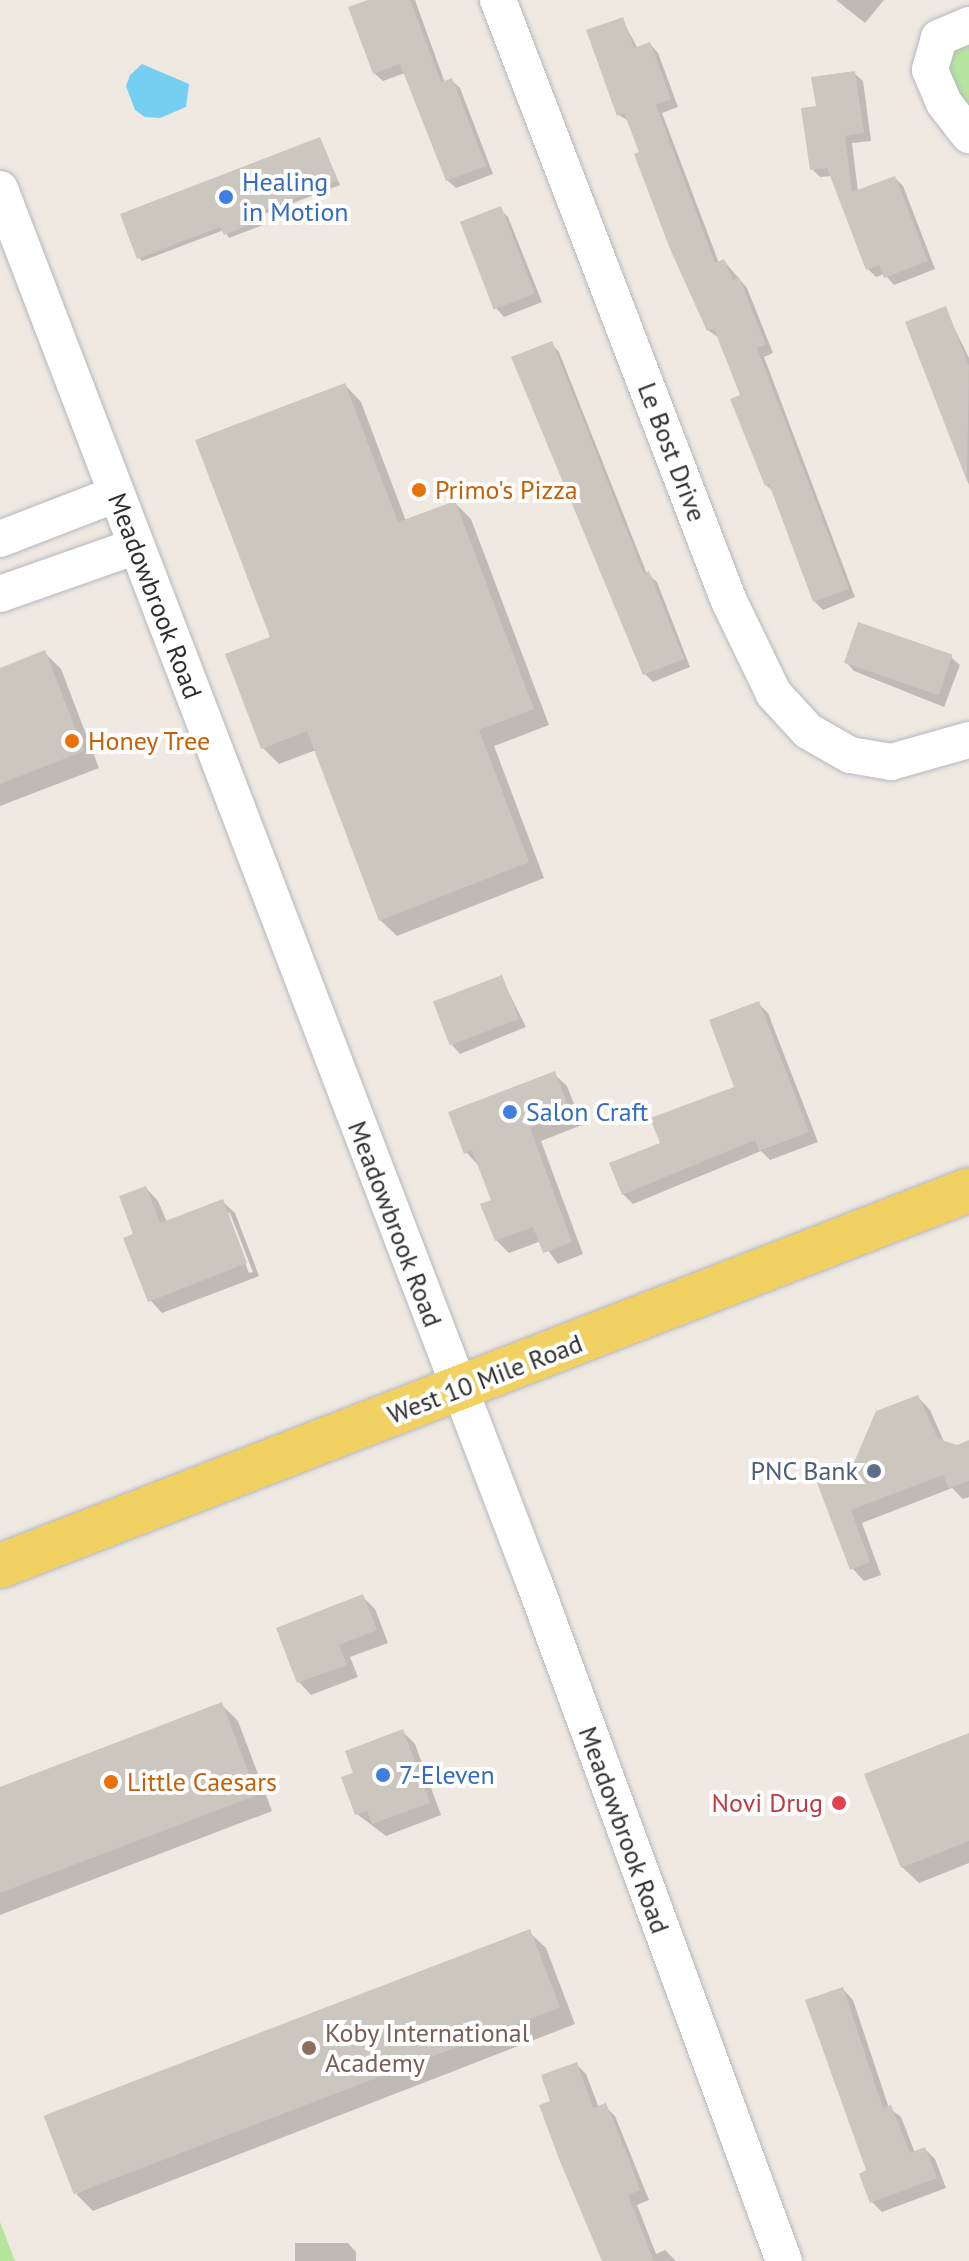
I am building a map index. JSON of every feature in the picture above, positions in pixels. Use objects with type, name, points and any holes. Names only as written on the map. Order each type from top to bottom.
[{"type":"main road","name":"West 10 Mile Road","points":[[0,1566],[969,1190]]},
{"type":"street","name":"Le Bost Drive","points":[[498,0],[729,601],[774,694],[808,731],[850,755],[891,762],[969,740]]},
{"type":"street","points":[[969,25],[939,38],[930,70],[944,103],[969,135]]},
{"type":"street","name":"Meadowbrook Road","points":[[0,189],[458,1390],[784,2261]]},
{"type":"street","points":[[0,539],[116,494]]},
{"type":"street","points":[[0,594],[136,546]]},
{"type":"green space","points":[[969,38],[969,117],[944,57]]},
{"type":"green space","points":[[0,2222],[15,2261],[0,2261]]},
{"type":"water","points":[[142,64],[189,84],[186,107],[160,118],[145,117],[135,110],[126,86],[130,75]]},
{"type":"building","points":[[368,0],[410,0],[441,82],[452,78],[486,166],[446,181],[400,64],[373,74],[348,7]]},
{"type":"building","points":[[623,17],[634,48],[650,42],[671,99],[656,105],[715,263],[724,259],[733,280],[739,277],[766,345],[757,348],[849,589],[813,602],[769,484],[765,486],[730,399],[740,395],[714,329],[707,331],[670,249],[634,154],[639,152],[624,113],[617,116],[586,30]]},
{"type":"building","points":[[855,71],[864,133],[845,136],[852,192],[895,176],[928,261],[884,278],[879,265],[866,270],[827,168],[810,170],[801,108],[816,106],[811,77]]},
{"type":"building","points":[[320,137],[338,181],[257,213],[260,221],[224,235],[220,227],[137,259],[120,214]]},
{"type":"building","points":[[501,206],[535,294],[494,310],[460,222]]},
{"type":"building","points":[[946,306],[969,366],[967,481],[905,322]]},
{"type":"building","points":[[552,341],[644,574],[649,571],[684,659],[643,675],[511,357]]},
{"type":"building","points":[[345,383],[398,522],[455,501],[534,709],[479,730],[529,862],[379,921],[307,731],[261,749],[225,654],[270,637],[195,440]]},
{"type":"building","points":[[858,622],[953,655],[939,695],[844,663]]},
{"type":"building","points":[[45,650],[84,751],[0,784],[0,668]]},
{"type":"building","points":[[502,975],[519,1019],[450,1045],[433,1002]]},
{"type":"building","points":[[759,1001],[809,1132],[759,1151],[755,1140],[622,1195],[609,1163],[660,1143],[650,1118],[734,1087],[709,1020]]},
{"type":"building","points":[[555,1071],[571,1113],[530,1128],[572,1242],[543,1253],[533,1227],[495,1241],[480,1204],[491,1200],[472,1150],[464,1154],[448,1112]]},
{"type":"building","points":[[146,1186],[160,1223],[223,1199],[247,1263],[148,1302],[123,1238],[133,1234],[119,1196]]},
{"type":"building","points":[[918,1395],[938,1439],[957,1445],[969,1440],[969,1481],[949,1488],[943,1475],[851,1510],[870,1562],[850,1570],[816,1480],[852,1467],[876,1411]]},
{"type":"building","points":[[363,1594],[377,1630],[339,1645],[347,1665],[297,1683],[276,1628]]},
{"type":"building","points":[[222,1702],[257,1795],[0,1893],[0,1787]]},
{"type":"building","name":"7-Eleven","points":[[403,1729],[430,1803],[372,1824],[367,1811],[355,1815],[341,1777],[353,1773],[345,1751]]},
{"type":"building","points":[[969,1733],[969,1841],[901,1868],[864,1774]]},
{"type":"building","points":[[530,1929],[560,2007],[74,2194],[44,2116]]},
{"type":"building","points":[[843,1987],[883,2108],[891,2105],[910,2153],[925,2147],[937,2178],[870,2203],[859,2174],[866,2170],[805,2000]]},
{"type":"building","points":[[577,2062],[593,2108],[606,2103],[630,2162],[640,2190],[628,2195],[654,2261],[602,2261],[559,2159],[539,2105],[550,2101],[541,2075]]},
{"type":"place","name":"Healing in Motion","points":[[226,197]]},
{"type":"place","name":"Primo's Pizza","points":[[419,490]]},
{"type":"place","name":"Honey Tree","points":[[72,741]]},
{"type":"place","name":"Salon Craft","points":[[510,1112]]},
{"type":"place","name":"PNC Bank","points":[[874,1471]]},
{"type":"place","name":"7-Eleven","points":[[383,1775]]},
{"type":"place","name":"Little Caesars","points":[[111,1782]]},
{"type":"place","name":"Novi Drug","points":[[839,1803]]},
{"type":"place","name":"Koby International Academy","points":[[309,2048]]}]
